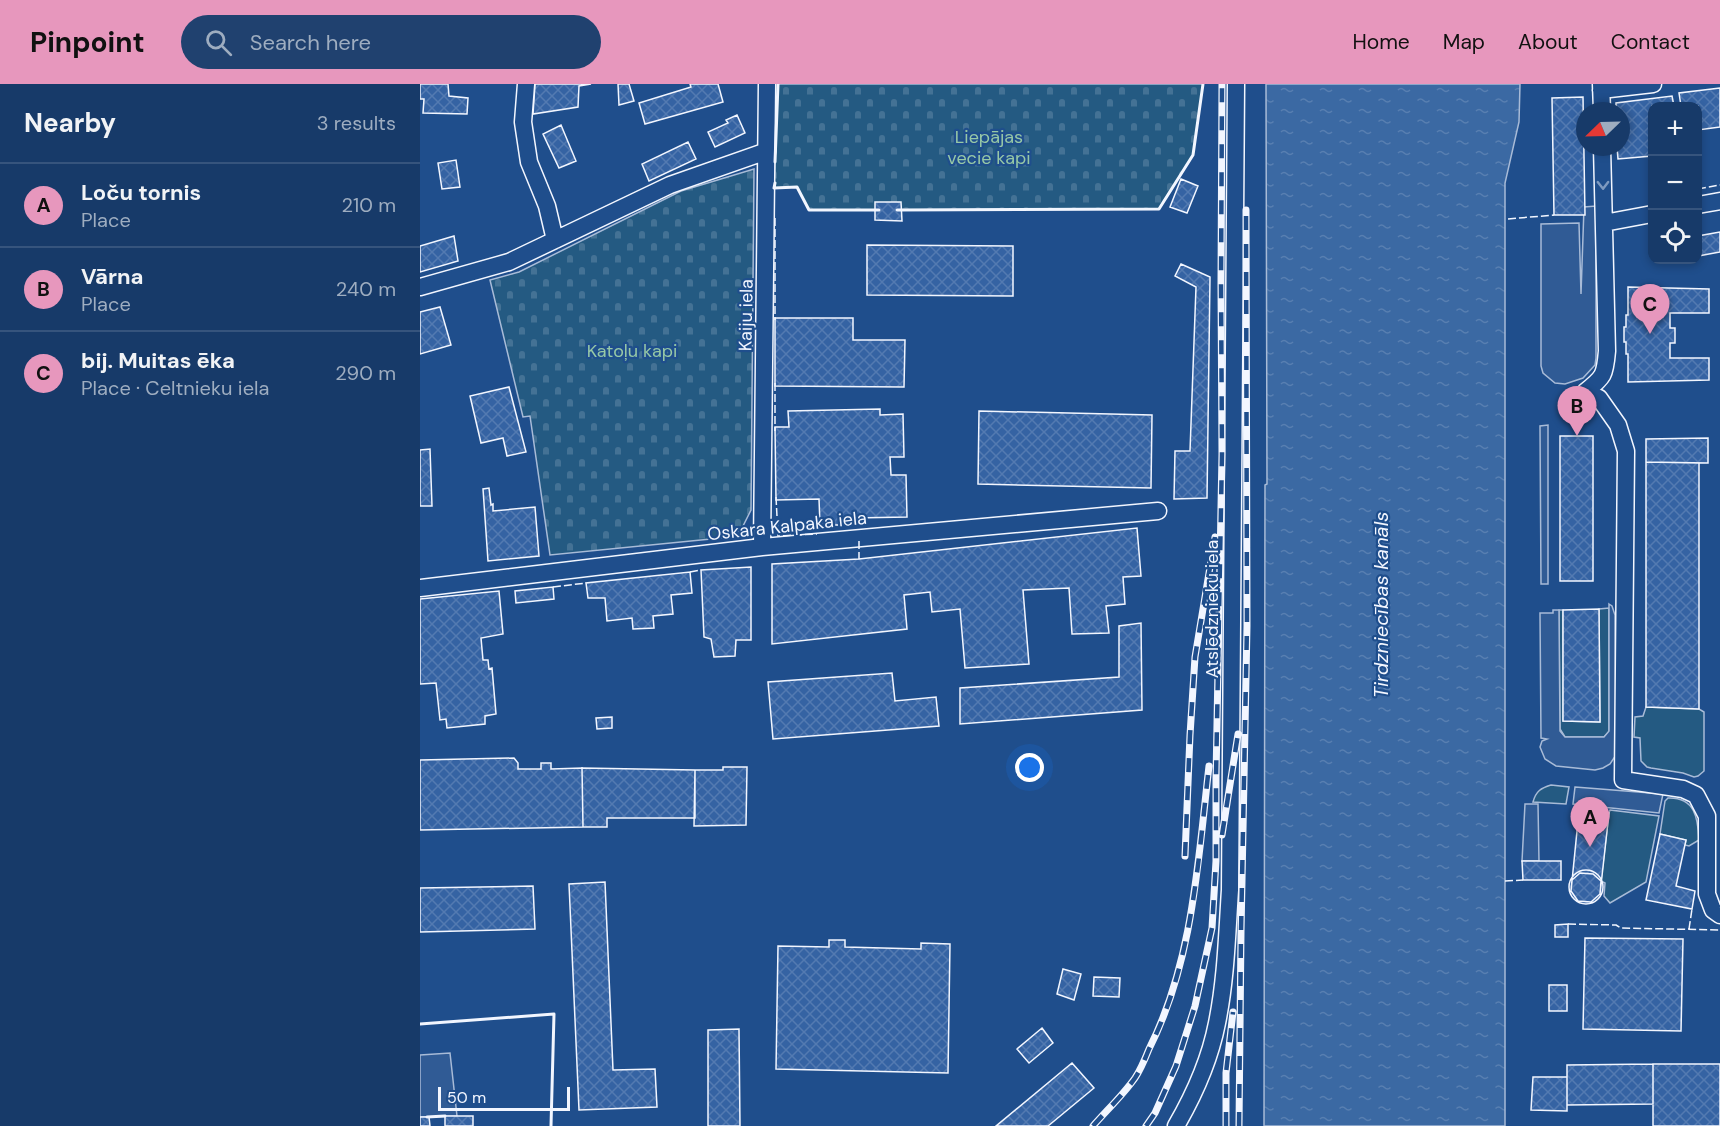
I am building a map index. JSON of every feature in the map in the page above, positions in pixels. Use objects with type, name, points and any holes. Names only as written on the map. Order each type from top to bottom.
[{"type":"street","points":[[525,84],[523,122],[530,162],[547,206],[555,240]]},
{"type":"street","name":"Kaiju iela","points":[[762,547],[767,84]]},
{"type":"street","name":"Atslēdznieku iela","points":[[1176,1126],[1203,1069],[1217,1024],[1225,962],[1230,890],[1236,84]]},
{"type":"street","points":[[1602,102],[1601,87],[1653,84]]},
{"type":"street","points":[[420,287],[509,262],[670,184],[767,151]]},
{"type":"street","points":[[1602,156],[1606,370],[1600,380],[1585,392],[1599,398],[1618,425],[1626,451],[1623,780],[1683,789],[1696,795],[1707,816],[1707,894],[1713,910],[1720,915]]},
{"type":"street","points":[[1702,204],[1720,201]]},
{"type":"street","points":[[1604,223],[1648,214]]},
{"type":"street","name":"Oskara Kalpaka iela","points":[[420,588],[762,547],[1158,511]]},
{"type":"green space","name":"Liepājas vecie kapi","points":[[778,84],[1203,84],[1193,155],[1159,209],[809,210],[797,187],[774,188]]},
{"type":"green space","name":"Katoļu kapi","points":[[754,169],[751,510],[742,528],[731,537],[550,555],[530,416],[523,417],[490,280],[519,272],[681,191]]},
{"type":"green space","points":[[1609,608],[1609,732],[1604,737],[1565,737],[1560,729],[1559,610],[1563,610],[1563,721],[1600,722],[1599,609]]},
{"type":"green space","points":[[1646,707],[1699,709],[1704,712],[1704,771],[1698,776],[1647,767],[1641,761],[1640,738],[1634,737],[1635,717],[1643,716]]},
{"type":"green space","points":[[1551,785],[1569,787],[1566,804],[1533,802],[1539,791]]},
{"type":"green space","points":[[1668,798],[1684,801],[1693,810],[1698,824],[1699,840],[1689,846],[1685,845],[1686,840],[1660,834],[1665,801]]},
{"type":"green space","points":[[1610,810],[1659,816],[1646,882],[1610,903],[1604,896],[1605,883],[1601,881]]},
{"type":"shaded area","points":[[1596,206],[1595,365],[1583,378],[1565,384],[1555,383],[1543,373],[1541,366],[1541,224],[1579,223],[1581,294],[1584,207]]},
{"type":"shaded area","points":[[1548,425],[1548,584],[1541,584],[1540,426]]},
{"type":"shaded area","points":[[1609,604],[1615,615],[1616,755],[1610,764],[1595,770],[1556,766],[1545,759],[1540,747],[1542,741],[1547,739],[1541,738],[1540,613],[1553,613],[1553,610],[1559,610],[1560,731],[1565,737],[1604,737],[1609,731]]},
{"type":"shaded area","points":[[1575,787],[1663,794],[1659,813],[1573,804]]},
{"type":"shaded area","points":[[1525,804],[1538,804],[1539,861],[1522,861]]},
{"type":"shaded area","points":[[450,1053],[457,1116],[420,1117],[420,1055]]},
{"type":"water","name":"Tirdzniecības kanāls","points":[[1266,84],[1520,84],[1519,122],[1505,183],[1505,1126],[1264,1126]]},
{"type":"building","points":[[420,84],[448,84],[449,96],[468,98],[467,114],[423,113],[424,99],[420,99]]},
{"type":"building","points":[[535,84],[591,84],[579,86],[578,107],[533,114]]},
{"type":"building","points":[[618,84],[629,84],[634,101],[619,105]]},
{"type":"building","points":[[690,84],[718,84],[723,102],[645,124],[639,103],[691,87]]},
{"type":"building","points":[[1720,88],[1720,127],[1702,129],[1702,102],[1680,102],[1679,93]]},
{"type":"building","points":[[1672,96],[1673,102],[1648,102],[1648,156],[1618,159],[1618,156],[1630,156],[1630,102],[1624,102]]},
{"type":"building","points":[[1583,97],[1583,102],[1576,102],[1576,156],[1584,156],[1585,215],[1554,215],[1552,98]]},
{"type":"building","points":[[737,115],[745,133],[715,147],[708,132],[728,123],[726,120]]},
{"type":"building","points":[[561,125],[576,161],[559,168],[543,134]]},
{"type":"building","points":[[688,142],[696,159],[649,181],[642,164]]},
{"type":"building","points":[[456,160],[460,187],[442,189],[438,163]]},
{"type":"building","points":[[1181,179],[1198,186],[1187,213],[1170,207]]},
{"type":"building","points":[[875,202],[901,202],[902,221],[875,220]]},
{"type":"building","points":[[1720,232],[1720,252],[1702,255],[1702,235]]},
{"type":"building","points":[[454,236],[458,261],[420,272],[420,246]]},
{"type":"building","points":[[867,245],[1013,246],[1013,296],[867,295]]},
{"type":"building","points":[[1181,264],[1210,277],[1207,498],[1174,499],[1175,451],[1190,451],[1196,287],[1175,276]]},
{"type":"building","points":[[1628,287],[1709,289],[1709,313],[1670,313],[1670,328],[1675,328],[1675,343],[1670,343],[1670,358],[1709,358],[1709,380],[1628,382],[1628,354],[1626,354],[1626,342],[1624,342],[1624,327],[1626,327],[1626,315],[1628,315]]},
{"type":"building","points":[[440,307],[451,345],[420,354],[420,312]]},
{"type":"building","points":[[775,318],[853,318],[853,340],[905,340],[904,387],[775,386]]},
{"type":"building","points":[[509,387],[526,452],[507,456],[503,438],[481,443],[470,396]]},
{"type":"building","points":[[880,409],[880,415],[903,414],[904,457],[890,457],[891,475],[906,475],[907,517],[853,518],[853,525],[820,525],[819,499],[776,500],[775,427],[789,427],[788,411]]},
{"type":"building","points":[[979,411],[1152,415],[1151,488],[978,484]]},
{"type":"building","points":[[1560,436],[1593,436],[1593,581],[1560,581]]},
{"type":"building","points":[[1708,438],[1708,463],[1646,462],[1646,439]]},
{"type":"building","points":[[430,449],[432,506],[420,506],[420,450]]},
{"type":"building","points":[[1646,462],[1699,463],[1699,709],[1646,707]]},
{"type":"building","points":[[489,488],[493,511],[535,507],[539,556],[488,561],[483,489]]},
{"type":"building","points":[[1137,528],[1141,576],[1123,577],[1125,604],[1106,606],[1109,633],[1072,634],[1069,588],[1023,590],[1029,664],[965,668],[960,609],[932,612],[930,592],[904,595],[907,629],[772,644],[772,564],[859,559]]},
{"type":"building","points":[[751,567],[751,640],[736,640],[735,656],[714,657],[711,639],[704,637],[701,570]]},
{"type":"building","points":[[690,572],[692,593],[671,595],[673,614],[653,616],[654,628],[633,629],[632,618],[607,621],[605,598],[588,598],[586,583]]},
{"type":"building","points":[[553,587],[554,599],[516,603],[515,591]]},
{"type":"building","points":[[499,591],[503,634],[481,638],[483,660],[488,660],[489,669],[492,668],[496,714],[485,716],[485,724],[447,728],[446,719],[440,720],[436,683],[420,684],[420,599]]},
{"type":"building","points":[[1599,609],[1600,722],[1563,721],[1563,610]]},
{"type":"building","points":[[1141,623],[1142,710],[960,724],[960,688],[1119,677],[1119,626]]},
{"type":"building","points":[[892,673],[895,701],[936,697],[939,726],[773,739],[768,682]]},
{"type":"building","points":[[612,717],[612,728],[597,729],[596,718]]},
{"type":"building","points":[[514,758],[518,763],[518,769],[541,769],[541,763],[551,763],[551,769],[582,768],[583,827],[420,830],[420,760]]},
{"type":"building","points":[[723,767],[747,767],[746,825],[694,826],[695,770],[723,770]]},
{"type":"building","points":[[582,768],[695,770],[695,818],[607,818],[607,827],[583,827]]},
{"type":"building","points":[[1579,811],[1609,813],[1600,894],[1591,902],[1578,901],[1571,891]]},
{"type":"building","points":[[1660,834],[1686,840],[1676,886],[1695,891],[1692,909],[1646,900]]},
{"type":"building","points":[[1522,861],[1561,861],[1561,880],[1523,880]]},
{"type":"building","points":[[1586,870],[1598,875],[1603,887],[1598,899],[1586,904],[1574,899],[1569,887],[1574,875]]},
{"type":"building","points":[[1580,873],[1593,874],[1601,881],[1600,894],[1591,902],[1578,901],[1571,891],[1572,880]]},
{"type":"building","points":[[1580,873],[1593,874],[1601,881],[1600,894],[1591,902],[1578,901],[1571,891],[1572,880]]},
{"type":"building","points":[[605,882],[613,1070],[655,1069],[657,1107],[579,1110],[569,884]]},
{"type":"building","points":[[533,886],[535,929],[420,932],[420,888]]},
{"type":"building","points":[[1568,924],[1568,937],[1555,937],[1555,925]]},
{"type":"building","points":[[1585,938],[1683,939],[1681,1031],[1583,1029]]},
{"type":"building","points":[[829,940],[845,940],[845,947],[921,949],[921,943],[950,944],[948,1073],[776,1069],[778,946],[829,947]]},
{"type":"building","points":[[1063,969],[1081,974],[1074,1000],[1057,994]]},
{"type":"building","points":[[1094,977],[1120,978],[1119,997],[1093,996]]},
{"type":"building","points":[[1549,985],[1567,985],[1567,1011],[1549,1011]]},
{"type":"building","points":[[1042,1028],[1053,1043],[1029,1063],[1017,1049]]},
{"type":"building","points":[[739,1029],[740,1126],[708,1126],[708,1030]]},
{"type":"building","points":[[1072,1063],[1094,1088],[1048,1126],[996,1126]]},
{"type":"building","points":[[1653,1064],[1720,1064],[1720,1126],[1653,1126]]},
{"type":"building","points":[[1653,1064],[1653,1104],[1567,1105],[1567,1065]]},
{"type":"building","points":[[1533,1077],[1567,1077],[1567,1111],[1531,1110]]},
{"type":"building","points":[[445,1116],[473,1116],[473,1126],[445,1126]]},
{"type":"building","points":[[420,1117],[429,1117],[430,1126],[420,1126]]},
{"type":"railway","points":[[1146,1126],[1155,1113],[1176,1066],[1195,1006],[1212,928],[1216,861],[1222,454],[1222,84]]},
{"type":"railway","points":[[1239,1126],[1247,626],[1246,210]]},
{"type":"railway","points":[[1185,856],[1195,657],[1215,537]]},
{"type":"railway","points":[[1222,835],[1238,734]]},
{"type":"railway","points":[[1093,1126],[1135,1078],[1164,1016],[1184,946],[1191,910],[1209,766]]},
{"type":"railway","points":[[1226,1126],[1226,1073],[1233,1012]]},
{"type":"fence","points":[[1702,188],[1720,185]]},
{"type":"fence","points":[[1508,219],[1554,215]]},
{"type":"fence","points":[[775,218],[775,320]]},
{"type":"fence","points":[[775,383],[775,431]]},
{"type":"fence","points":[[776,497],[778,536],[817,534]]},
{"type":"fence","points":[[859,541],[859,559]]},
{"type":"fence","points":[[690,572],[701,570]]},
{"type":"fence","points":[[553,587],[586,583]]},
{"type":"fence","points":[[1505,881],[1523,880]]},
{"type":"fence","points":[[1689,929],[1692,909]]},
{"type":"fence","points":[[1568,924],[1616,925],[1621,928],[1720,930]]},
{"type":"wall","points":[[775,162],[778,84]]},
{"type":"wall","points":[[897,210],[1159,209],[1193,155],[1203,84]]},
{"type":"wall","points":[[775,183],[774,188],[797,187],[809,210],[879,210]]},
{"type":"wall","points":[[420,1024],[554,1014],[551,1126]]},
{"type":"wall","points":[[427,1117],[445,1116]]},
{"type":"place","name":"bij. Muitas ēka","points":[[1650,334]]},
{"type":"place","name":"Vārna","points":[[1577,436]]},
{"type":"place","name":"Loču tornis","points":[[1590,847]]}]
